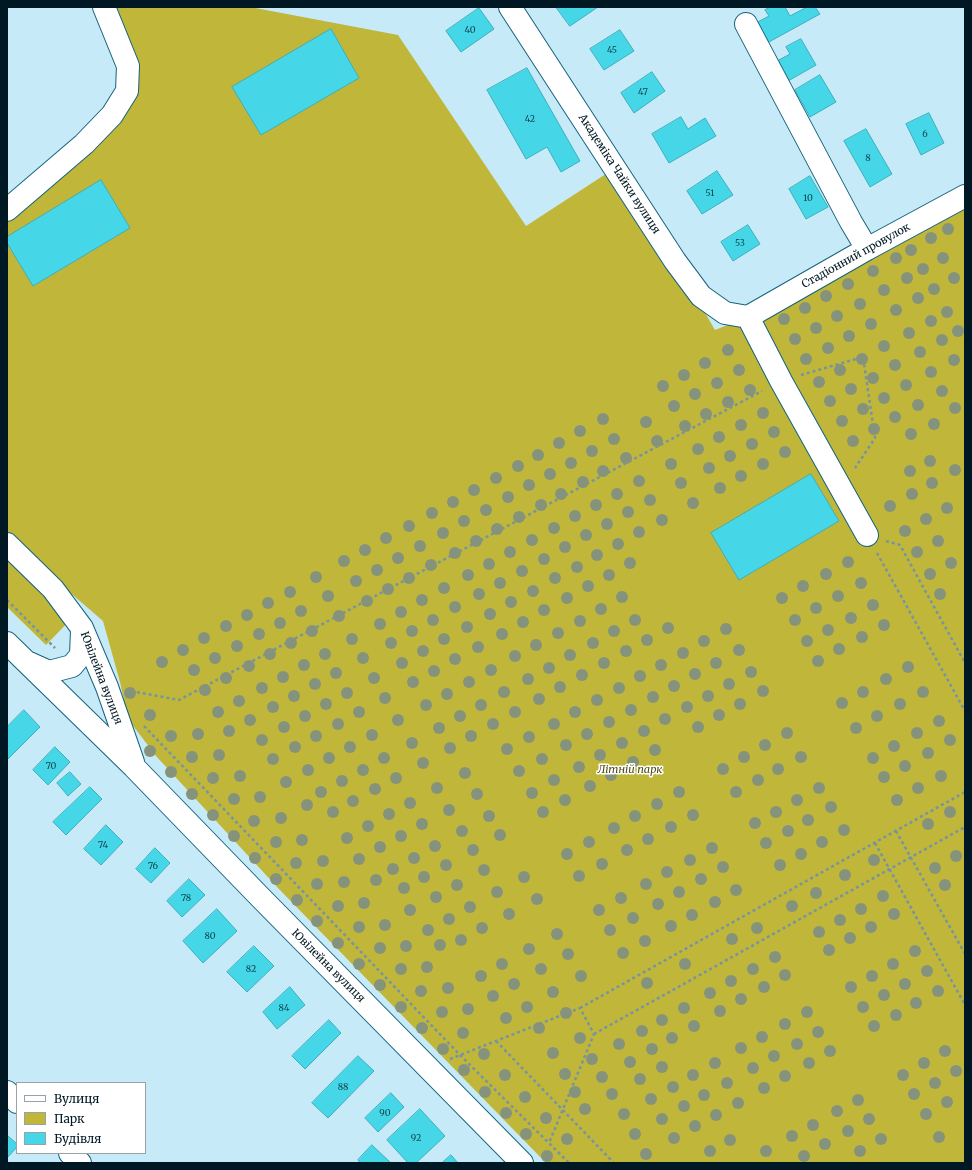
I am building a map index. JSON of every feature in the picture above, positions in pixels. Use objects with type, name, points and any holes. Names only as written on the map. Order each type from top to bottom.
[{"type":"street","points":[[7,210],[84,144],[112,115],[127,91],[128,66],[104,7]]},
{"type":"street","name":"Академіка Чайки вулиця","points":[[510,7],[676,261],[701,296],[725,313],[748,317]]},
{"type":"street","points":[[746,24],[851,222],[867,249]]},
{"type":"street","name":"Стадіонний провулок","points":[[748,317],[867,249],[965,196]]},
{"type":"street","points":[[748,317],[781,381],[867,535]]},
{"type":"street","name":"Ювілейна вулиця","points":[[7,544],[53,589],[82,628],[106,687],[134,767]]},
{"type":"street","points":[[26,662],[50,672],[72,666],[81,655],[82,628]]},
{"type":"street","name":"Ювілейна вулиця","points":[[7,643],[134,767],[522,1163]]},
{"type":"street","points":[[7,1092],[16,1101]]},
{"type":"street","points":[[71,1154],[80,1163]]},
{"type":"path","points":[[106,687],[179,700],[781,381],[863,357],[875,438],[841,488]]},
{"type":"path","points":[[867,535],[900,545],[965,663]]},
{"type":"path","points":[[867,535],[965,711]]},
{"type":"path","points":[[7,600],[72,666]]},
{"type":"path","points":[[140,721],[460,1055],[569,1163]]},
{"type":"path","points":[[427,1066],[460,1055],[580,1008],[965,792]]},
{"type":"path","points":[[549,1143],[594,1034],[965,827]]},
{"type":"path","points":[[896,831],[965,954]]},
{"type":"path","points":[[875,843],[965,1005]]},
{"type":"path","points":[[580,1008],[594,1034]]},
{"type":"path","points":[[496,1041],[614,1163]]},
{"type":"green space","name":"Літній парк","points":[[104,7],[250,7],[398,35],[526,226],[615,168],[675,261],[715,330],[748,317],[965,197],[965,1163],[546,1163],[278,888],[156,756],[128,719],[120,682],[103,621],[59,583],[7,531],[7,210],[127,91]]},
{"type":"green space","points":[[7,548],[75,615],[46,645],[7,607]]},
{"type":"building","points":[[556,7],[598,7],[570,26]]},
{"type":"building","points":[[771,7],[785,7],[790,16],[807,7],[815,7],[820,14],[767,43],[756,23],[769,16],[765,10]]},
{"type":"building","points":[[479,8],[494,29],[461,52],[446,31]]},
{"type":"building","points":[[331,29],[359,78],[261,135],[232,87]]},
{"type":"building","points":[[620,30],[634,51],[604,70],[590,49]]},
{"type":"building","points":[[801,39],[816,65],[788,81],[777,61],[790,54],[786,47]]},
{"type":"building","points":[[527,68],[580,161],[561,172],[547,147],[526,159],[487,90]]},
{"type":"building","points":[[652,72],[665,91],[634,113],[621,93]]},
{"type":"building","points":[[820,75],[836,102],[810,117],[795,90]]},
{"type":"building","points":[[929,113],[944,143],[921,155],[906,124]]},
{"type":"building","points":[[681,117],[688,129],[705,118],[716,136],[669,163],[652,134]]},
{"type":"building","points":[[866,129],[892,174],[870,187],[844,141]]},
{"type":"building","points":[[717,171],[733,195],[702,214],[687,191]]},
{"type":"building","points":[[810,176],[828,207],[806,219],[789,189]]},
{"type":"building","points":[[101,180],[130,228],[33,286],[7,243],[7,237]]},
{"type":"building","points":[[748,225],[760,244],[733,261],[721,242]]},
{"type":"building","points":[[811,474],[839,521],[739,580],[711,533]]},
{"type":"building","points":[[24,710],[40,727],[7,760],[7,727]]},
{"type":"building","points":[[55,747],[70,762],[48,785],[33,770]]},
{"type":"building","points":[[70,772],[81,784],[68,796],[57,783]]},
{"type":"building","points":[[90,787],[102,799],[66,835],[53,822]]},
{"type":"building","points":[[106,825],[123,842],[101,865],[84,849]]},
{"type":"building","points":[[155,848],[170,863],[151,883],[136,869]]},
{"type":"building","points":[[189,879],[205,895],[182,917],[167,901]]},
{"type":"building","points":[[217,909],[237,931],[203,963],[183,941]]},
{"type":"building","points":[[254,946],[274,966],[247,992],[227,972]]},
{"type":"building","points":[[290,987],[305,1005],[277,1029],[263,1012]]},
{"type":"building","points":[[329,1020],[341,1033],[305,1069],[292,1056]]},
{"type":"building","points":[[358,1056],[374,1071],[328,1118],[312,1103]]},
{"type":"building","points":[[391,1093],[404,1107],[378,1132],[365,1118]]},
{"type":"building","points":[[420,1109],[445,1136],[416,1163],[408,1163],[387,1140]]},
{"type":"building","points":[[7,1135],[16,1143],[16,1148],[7,1158]]},
{"type":"building","points":[[372,1145],[391,1163],[360,1163],[358,1160]]},
{"type":"building","points":[[451,1155],[458,1163],[442,1163]]}]
